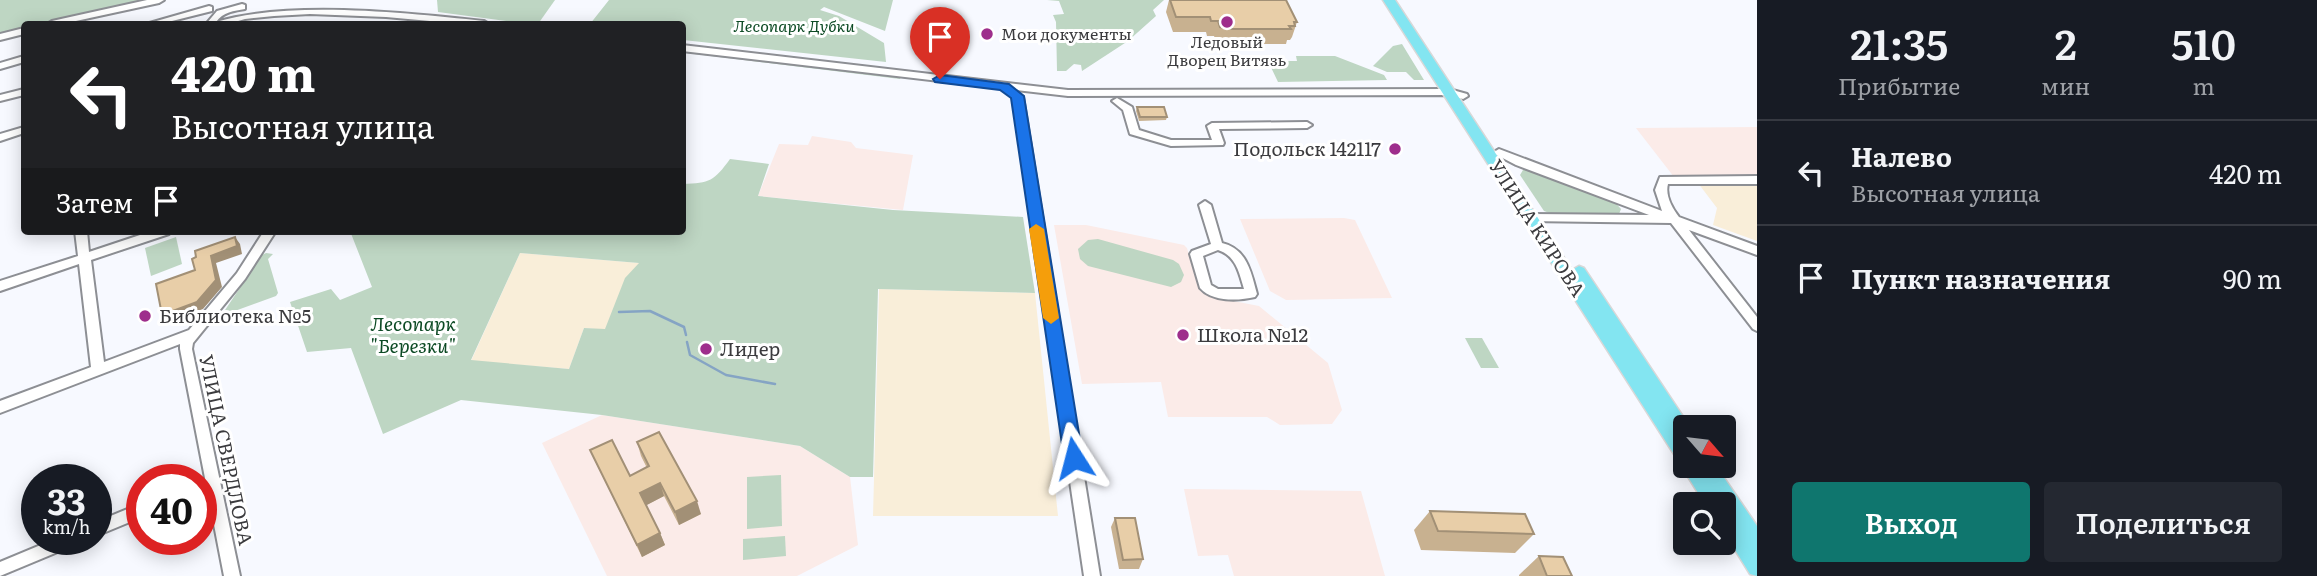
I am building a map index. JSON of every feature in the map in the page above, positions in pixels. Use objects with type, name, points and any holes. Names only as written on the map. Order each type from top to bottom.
[{"type":"main road","name":"УЛИЦА КИРОВА","points":[[1389,0],[1537,218],[1673,437]]},
{"type":"main road","name":"УЛИЦА КИРОВА","points":[[1398,0],[1455,96],[1499,152],[1509,175]]},
{"type":"main road","name":"УЛИЦА КИРОВА","points":[[1537,218],[1673,416]]},
{"type":"main road","points":[[1714,478],[1757,542]]},
{"type":"main road","points":[[1736,535],[1757,567]]},
{"type":"street","points":[[65,21],[159,0]]},
{"type":"street","points":[[160,21],[208,4],[222,12]]},
{"type":"street","points":[[213,21],[222,12],[244,6],[323,5],[459,21]]},
{"type":"street","points":[[268,8],[323,5],[409,21]]},
{"type":"street","points":[[225,21],[236,15],[285,6]]},
{"type":"street","points":[[1,37],[21,32]]},
{"type":"street","points":[[686,49],[1018,96],[1070,101],[1117,101],[1148,97]]},
{"type":"street","points":[[686,55],[933,82],[1069,93],[1148,97],[1455,96]]},
{"type":"street","points":[[0,66],[21,60]]},
{"type":"street","points":[[1004,87],[1018,96],[1092,576]]},
{"type":"street","points":[[1018,96],[1034,90]]},
{"type":"street","points":[[0,99],[21,93]]},
{"type":"street","points":[[1117,101],[1128,108],[1134,132],[1171,143],[1219,142],[1212,126],[1307,125]]},
{"type":"street","points":[[0,138],[21,131]]},
{"type":"street","points":[[1499,152],[1757,251]]},
{"type":"street","points":[[1509,175],[1537,168]]},
{"type":"street","points":[[1757,180],[1664,180],[1661,190],[1668,211],[1757,326]]},
{"type":"street","points":[[1205,205],[1217,246]]},
{"type":"street","points":[[1537,218],[1674,219]]},
{"type":"street","points":[[81,235],[99,370]]},
{"type":"street","points":[[0,286],[153,235]]},
{"type":"street","points":[[0,407],[193,334],[228,294],[267,235]]},
{"type":"street","points":[[1217,246],[1228,248],[1239,256],[1251,294],[1216,294],[1206,288],[1196,254],[1217,246]]},
{"type":"street","name":"УЛИЦА СВЕРДЛОВА","points":[[193,334],[186,349],[204,464]]},
{"type":"street","name":"УЛИЦА СВЕРДЛОВА","points":[[217,520],[232,576]]},
{"type":"street","points":[[0,569],[34,555]]},
{"type":"shaded area","points":[[1757,127],[1757,177],[1674,177],[1636,128]]},
{"type":"shaded area","points":[[812,136],[851,142],[856,148],[913,155],[903,210],[758,196],[779,144],[808,145]]},
{"type":"shaded area","points":[[1698,183],[1757,183],[1757,241],[1713,225],[1717,208]]},
{"type":"shaded area","points":[[1240,219],[1355,220],[1392,298],[1286,300],[1270,291]]},
{"type":"shaded area","name":"Школа №12","points":[[1054,225],[1086,225],[1184,245],[1199,288],[1218,298],[1259,306],[1328,363],[1342,410],[1332,424],[1280,425],[1267,417],[1168,417],[1161,382],[1082,384]]},
{"type":"shaded area","points":[[520,253],[639,263],[605,330],[584,328],[569,369],[471,361]]},
{"type":"shaded area","points":[[879,289],[1035,293],[1058,516],[873,516]]},
{"type":"shaded area","points":[[602,415],[800,446],[850,477],[858,545],[797,576],[607,576],[542,443]]},
{"type":"shaded area","points":[[1184,489],[1361,491],[1385,576],[1234,576],[1228,555],[1198,556]]},
{"type":"green space","points":[[0,0],[152,0],[55,21],[21,21],[21,29],[0,34]]},
{"type":"green space","points":[[437,0],[555,0],[540,21],[507,21],[438,12]]},
{"type":"green space","name":"Лесопарк Дубки","points":[[609,0],[893,0],[885,31],[824,7],[820,10],[839,16],[884,43],[886,62],[686,40],[686,21],[592,21]]},
{"type":"green space","points":[[1047,0],[1164,0],[1153,10],[1156,16],[1128,41],[1082,71],[1081,65],[1074,64],[1066,71],[1057,71],[1056,22],[1053,15],[1064,14],[1059,1]]},
{"type":"green space","points":[[1402,44],[1424,80],[1414,80],[1406,72],[1387,72],[1373,66],[1393,46]]},
{"type":"green space","points":[[687,51],[901,77],[686,53]]},
{"type":"green space","points":[[1296,56],[1335,56],[1384,75],[1387,80],[1278,82],[1268,61],[1297,61]]},
{"type":"green space","name":"Лесопарк \"Березки\"","points":[[730,159],[769,164],[758,196],[893,210],[1023,217],[1035,293],[878,289],[873,477],[850,477],[800,446],[602,415],[461,400],[383,434],[351,348],[307,352],[290,302],[331,289],[340,300],[372,287],[352,235],[686,235],[686,184],[699,183],[715,176]],"holes":[[[520,253],[639,263],[625,278],[605,329],[584,328],[569,369],[471,360]]]},
{"type":"green space","points":[[1529,169],[1612,199],[1621,209],[1619,214],[1611,217],[1558,216],[1544,211],[1520,175],[1523,170]]},
{"type":"green space","points":[[176,237],[182,264],[151,276],[145,248]]},
{"type":"green space","points":[[1098,239],[1173,260],[1179,264],[1184,275],[1181,282],[1171,287],[1088,266],[1080,259],[1078,249],[1088,240]]},
{"type":"green space","points":[[273,254],[268,259],[278,293],[276,296],[221,316],[262,255]]},
{"type":"green space","points":[[1465,338],[1482,338],[1499,368],[1481,368]]},
{"type":"green space","points":[[781,475],[782,526],[747,529],[747,477]]},
{"type":"green space","points":[[785,536],[786,556],[743,560],[743,539]]},
{"type":"building","points":[[1170,0],[1286,0],[1297,22],[1294,22],[1295,26],[1289,26],[1291,29],[1220,27],[1218,21],[1211,21],[1210,17],[1176,17]]},
{"type":"building","points":[[1137,107],[1164,107],[1167,117],[1140,117]]},
{"type":"building","points":[[235,237],[237,246],[211,256],[216,280],[197,302],[162,315],[156,284],[195,270],[192,259],[196,257],[195,251]]},
{"type":"building","points":[[659,432],[697,501],[675,512],[660,483],[640,493],[660,533],[637,545],[590,450],[612,440],[630,476],[649,466],[637,442]]},
{"type":"building","points":[[1430,511],[1525,514],[1534,534],[1438,531]]},
{"type":"building","points":[[1115,518],[1135,518],[1143,559],[1123,560]]},
{"type":"building","points":[[1539,556],[1563,557],[1572,576],[1547,576]]},
{"type":"waterway","points":[[619,312],[650,311],[684,327],[686,335]]},
{"type":"waterway","points":[[687,342],[690,355],[726,375],[775,384]]},
{"type":"slow traffic","points":[[1036,229],[1051,318]]},
{"type":"place","name":"Ледовый Дворец Витязь","points":[[1227,22]]},
{"type":"place","name":"Мои документы","points":[[987,34]]},
{"type":"place","name":"Подольск 142117","points":[[1395,149]]},
{"type":"place","name":"Библиотека №5","points":[[145,316]]},
{"type":"place","name":"Школа №12","points":[[1183,335]]},
{"type":"place","name":"Лидер","points":[[706,349]]},
{"type":"route","points":[[940,79],[1004,87],[1011,89],[1018,96],[1035,223],[1074,458]]}]
